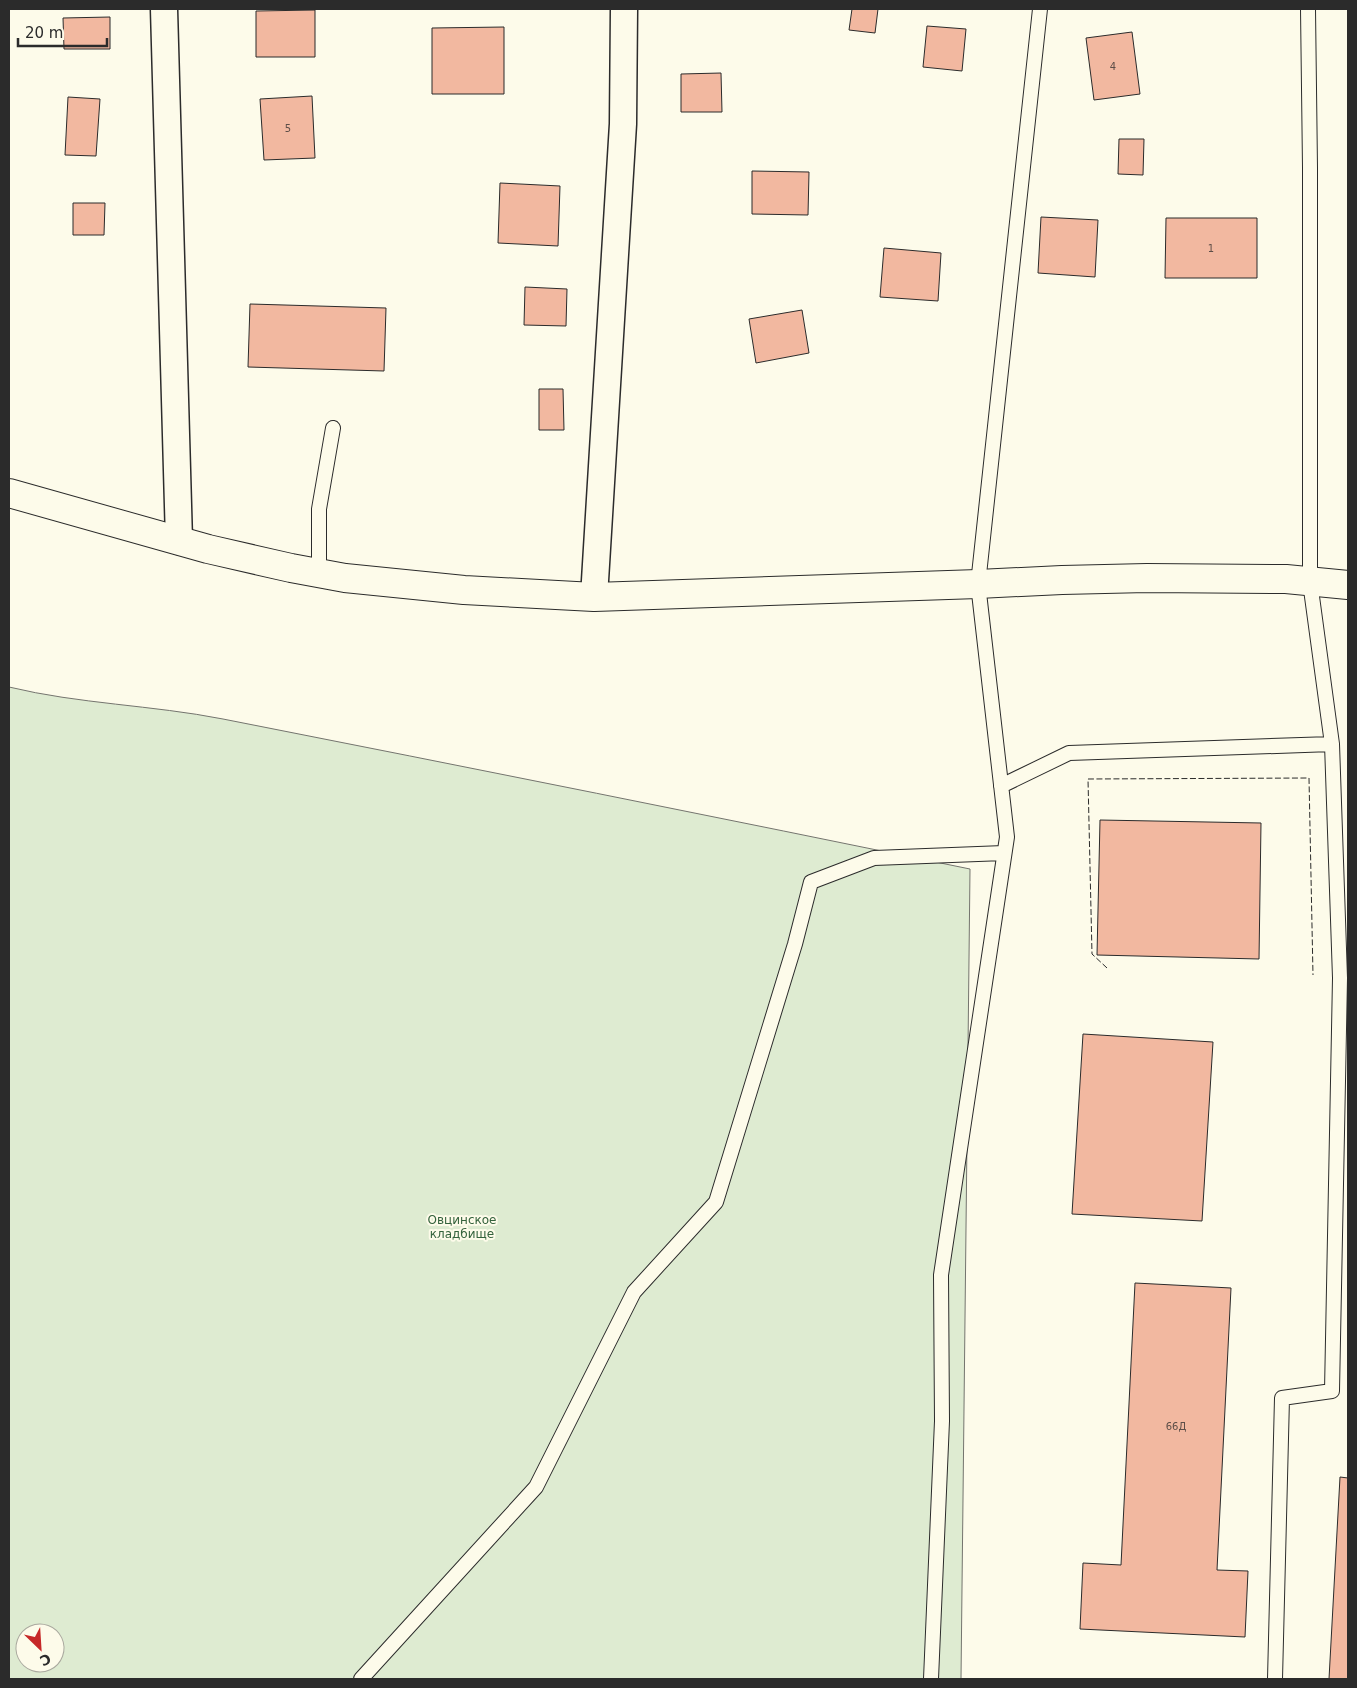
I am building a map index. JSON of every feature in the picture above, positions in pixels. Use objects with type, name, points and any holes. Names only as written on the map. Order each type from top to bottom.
[{"type":"main road","points":[[9,493],[248,559],[345,578],[454,590],[594,597],[1147,578],[1286,579],[1348,585]]},
{"type":"street","points":[[164,9],[179,541]]},
{"type":"street","points":[[594,597],[623,134],[624,9]]},
{"type":"lane","points":[[931,1679],[942,1421],[940,1275],[1008,837],[978,584],[1040,9]]},
{"type":"lane","points":[[1275,1679],[1282,1398],[1332,1391],[1340,978],[1332,744],[1310,582],[1308,9]]},
{"type":"lane","points":[[319,573],[319,508],[333,428]]},
{"type":"lane","points":[[1002,786],[1069,753],[1332,744]]},
{"type":"lane","points":[[361,1679],[536,1487],[634,1292],[716,1202],[795,944],[811,882],[874,858],[1004,853]]},
{"type":"green space","name":"Овцинское кладбище","points":[[9,687],[35,693],[169,710],[223,719],[970,869],[961,1679],[9,1679]]},
{"type":"building","points":[[852,9],[878,9],[875,33],[849,30]]},
{"type":"building","points":[[315,10],[315,57],[256,57],[256,11]]},
{"type":"building","points":[[110,17],[110,49],[64,49],[63,18]]},
{"type":"building","points":[[927,26],[966,29],[962,71],[923,67]]},
{"type":"building","points":[[504,27],[504,94],[432,94],[432,28]]},
{"type":"building","points":[[1132,32],[1140,94],[1094,100],[1086,38]]},
{"type":"building","points":[[721,73],[722,112],[681,112],[681,74]]},
{"type":"building","points":[[312,96],[315,158],[264,160],[260,99]]},
{"type":"building","points":[[68,97],[100,99],[96,156],[65,155]]},
{"type":"building","points":[[1119,139],[1144,139],[1143,175],[1118,174]]},
{"type":"building","points":[[752,171],[809,172],[808,215],[752,214]]},
{"type":"building","points":[[500,183],[560,186],[558,246],[498,243]]},
{"type":"building","points":[[73,203],[105,203],[104,235],[73,235]]},
{"type":"building","points":[[1041,217],[1098,220],[1095,277],[1038,273]]},
{"type":"building","points":[[1166,218],[1257,218],[1257,278],[1165,278]]},
{"type":"building","points":[[884,248],[941,253],[938,301],[880,297]]},
{"type":"building","points":[[525,287],[567,289],[566,326],[524,325]]},
{"type":"building","points":[[250,304],[386,308],[384,371],[248,367]]},
{"type":"building","points":[[802,310],[809,353],[756,363],[749,319]]},
{"type":"building","points":[[539,389],[563,389],[564,430],[539,430]]},
{"type":"building","points":[[1100,820],[1261,823],[1259,959],[1097,955]]},
{"type":"building","points":[[1083,1034],[1213,1042],[1202,1221],[1072,1214]]},
{"type":"building","points":[[1135,1283],[1231,1288],[1217,1570],[1248,1571],[1245,1637],[1080,1629],[1083,1563],[1121,1565]]},
{"type":"building","points":[[1340,1477],[1348,1478],[1348,1679],[1329,1679]]},
{"type":"fence","points":[[1107,968],[1092,954],[1088,779],[1309,778],[1313,975]]}]
